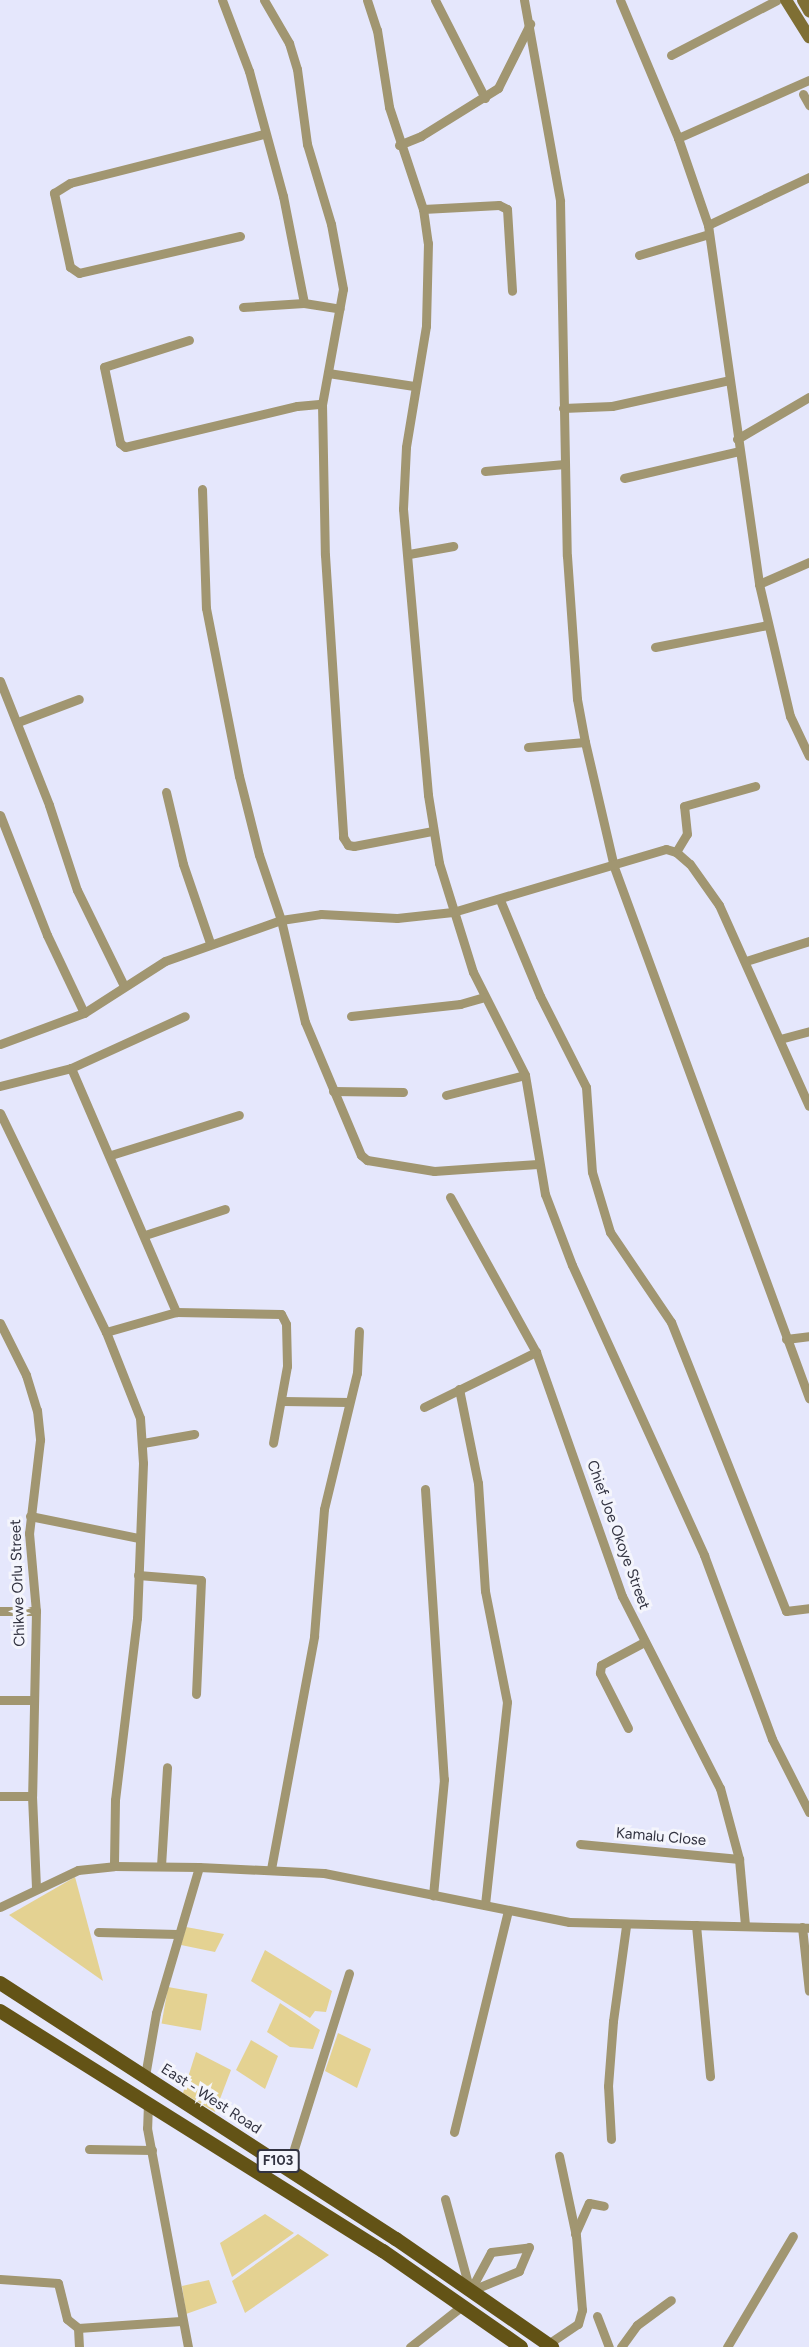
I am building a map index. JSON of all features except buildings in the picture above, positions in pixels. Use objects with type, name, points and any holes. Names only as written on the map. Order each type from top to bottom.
[{"type":"main road","points":[[786,0],[809,37]]},
{"type":"main road","points":[[802,0],[809,11]]},
{"type":"main road","name":"East - West Road","points":[[0,1983],[288,2168],[550,2346]]},
{"type":"main road","name":"F103","points":[[0,2011],[383,2251],[521,2347]]},
{"type":"street","points":[[222,0],[239,38],[283,196],[304,303]]},
{"type":"street","points":[[264,0],[289,43],[297,69],[307,144],[339,262],[343,289],[322,404],[325,555],[343,837],[348,845],[354,846],[432,831]]},
{"type":"street","points":[[367,0],[377,30],[399,145],[423,209],[428,243],[428,301],[414,386],[403,509],[409,554],[432,831],[453,912],[484,997],[506,1032],[525,1075],[538,1164],[572,1265],[705,1555],[772,1739],[809,1812]]},
{"type":"street","points":[[435,0],[485,98]]},
{"type":"street","points":[[524,0],[560,201],[565,464],[577,699],[585,742],[614,867],[667,1003],[786,1340],[809,1398]]},
{"type":"street","points":[[620,0],[678,138],[709,229],[759,584],[790,716],[809,756]]},
{"type":"street","points":[[671,55],[777,0]]},
{"type":"street","points":[[399,145],[421,136],[485,98],[504,79],[530,24]]},
{"type":"street","points":[[678,138],[809,80]]},
{"type":"street","points":[[803,94],[809,105]]},
{"type":"street","points":[[240,236],[79,273],[70,267],[54,193],[70,183],[264,134]]},
{"type":"street","points":[[639,255],[709,229],[809,177]]},
{"type":"street","points":[[423,209],[499,205],[507,209],[512,291]]},
{"type":"street","points":[[243,307],[304,303],[340,309]]},
{"type":"street","points":[[189,340],[104,367],[120,443],[125,447],[297,406],[322,404]]},
{"type":"street","points":[[328,373],[414,386]]},
{"type":"street","points":[[563,408],[612,406],[729,380]]},
{"type":"street","points":[[737,439],[809,397]]},
{"type":"street","points":[[624,478],[739,452]]},
{"type":"street","points":[[485,471],[565,464]]},
{"type":"street","points":[[202,489],[206,608],[242,787],[259,855],[281,920],[306,1022],[333,1091],[367,1160],[434,1172],[538,1164]]},
{"type":"street","points":[[409,554],[453,546]]},
{"type":"street","points":[[759,584],[809,562]]},
{"type":"street","points":[[655,647],[767,625]]},
{"type":"street","points":[[0,681],[18,722],[66,862],[124,986]]},
{"type":"street","points":[[18,722],[79,699]]},
{"type":"street","points":[[528,747],[585,742]]},
{"type":"street","points":[[676,852],[688,827],[684,806],[755,786]]},
{"type":"street","points":[[166,792],[183,864],[210,942]]},
{"type":"street","points":[[0,814],[47,935],[84,1013]]},
{"type":"street","points":[[0,1044],[84,1013],[165,961],[210,942],[281,920],[321,915],[397,918],[453,912],[614,867],[654,849],[676,852],[719,905],[809,1106]]},
{"type":"street","points":[[500,900],[540,996],[586,1086],[592,1172],[610,1232],[671,1322],[786,1611],[809,1608]]},
{"type":"street","points":[[746,961],[809,941]]},
{"type":"street","points":[[351,1016],[460,1004],[484,997]]},
{"type":"street","points":[[0,1086],[71,1068],[185,1016]]},
{"type":"street","points":[[780,1039],[809,1031]]},
{"type":"street","points":[[71,1068],[146,1234],[176,1312]]},
{"type":"street","points":[[446,1095],[525,1075]]},
{"type":"street","points":[[333,1091],[403,1092]]},
{"type":"street","points":[[0,1113],[106,1332],[131,1390],[143,1443],[137,1618],[115,1800],[114,1866]]},
{"type":"street","points":[[111,1155],[239,1115]]},
{"type":"street","name":"Chief Joe Okoye Street","points":[[450,1197],[537,1352],[622,1596],[720,1788],[739,1859],[745,1925]]},
{"type":"street","points":[[146,1234],[225,1209]]},
{"type":"street","points":[[106,1332],[176,1312],[281,1314],[286,1324],[283,1401],[273,1443]]},
{"type":"street","name":"Chikwe Orlu Street","points":[[0,1323],[26,1375],[37,1410],[39,1460],[30,1516],[36,1611],[32,1796],[36,1887]]},
{"type":"street","points":[[271,1869],[314,1636],[324,1509],[357,1373],[359,1331]]},
{"type":"street","points":[[786,1340],[809,1336]]},
{"type":"street","points":[[424,1407],[537,1352]]},
{"type":"street","points":[[459,1389],[478,1483],[485,1591],[507,1702],[485,1905]]},
{"type":"street","points":[[283,1401],[349,1402]]},
{"type":"street","points":[[143,1443],[194,1434]]},
{"type":"street","points":[[425,1489],[443,1768],[433,1895]]},
{"type":"street","points":[[30,1516],[138,1538]]},
{"type":"street","points":[[138,1575],[201,1581],[196,1694]]},
{"type":"street","points":[[0,1611],[36,1611]]},
{"type":"street","points":[[628,1728],[600,1673],[601,1665],[644,1642]]},
{"type":"street","points":[[0,1700],[34,1700]]},
{"type":"street","points":[[161,1866],[167,1767]]},
{"type":"street","points":[[0,1796],[32,1796]]},
{"type":"street","name":"Kamalu Close","points":[[580,1845],[739,1859]]},
{"type":"street","points":[[0,1907],[36,1887],[78,1870],[114,1866],[271,1869],[324,1873],[569,1922],[626,1926],[745,1925],[805,1928],[809,1992]]},
{"type":"street","points":[[145,2076],[156,2013],[177,1934],[199,1867]]},
{"type":"street","points":[[454,2132],[508,1910]]},
{"type":"street","points":[[696,1925],[710,2076]]},
{"type":"street","points":[[611,2139],[610,2054],[626,1926]]},
{"type":"street","points":[[98,1932],[177,1934]]},
{"type":"street","points":[[288,2168],[349,1973]]},
{"type":"street","points":[[148,2103],[152,2150],[181,2322],[188,2347]]},
{"type":"street","points":[[89,2149],[152,2150]]},
{"type":"street","points":[[550,2346],[581,2319],[575,2234],[559,2156]]},
{"type":"street","points":[[445,2199],[470,2291]]},
{"type":"street","points":[[575,2234],[589,2204],[604,2206]]},
{"type":"street","points":[[727,2347],[794,2236]]},
{"type":"street","points":[[529,2247],[519,2271],[470,2291],[491,2252],[529,2247]]},
{"type":"street","points":[[0,2279],[60,2284],[67,2319],[78,2328],[181,2322]]},
{"type":"street","points":[[621,2347],[637,2325],[671,2300]]},
{"type":"street","points":[[410,2347],[462,2306]]},
{"type":"street","points":[[597,2316],[609,2347]]},
{"type":"street","points":[[78,2328],[79,2347]]},
{"type":"shaded area","points":[[75,1877],[103,1981],[9,1915]]},
{"type":"shaded area","points":[[186,1927],[224,1934],[215,1952],[181,1945]]},
{"type":"shaded area","points":[[265,1950],[332,1991],[326,2012],[315,2011],[310,2018],[251,1981]]},
{"type":"shaded area","points":[[168,1987],[207,1994],[201,2030],[162,2023]]},
{"type":"shaded area","points":[[280,2003],[320,2030],[313,2049],[290,2047],[267,2032]]},
{"type":"shaded area","points":[[338,2033],[371,2049],[357,2088],[325,2071]]},
{"type":"shaded area","points":[[251,2040],[278,2056],[265,2089],[236,2070]]},
{"type":"shaded area","points":[[196,2052],[231,2070],[215,2112],[183,2093]]},
{"type":"shaded area","points":[[265,2214],[294,2233],[232,2277],[220,2243]]},
{"type":"shaded area","points":[[298,2234],[329,2255],[245,2313],[232,2281]]},
{"type":"shaded area","points":[[209,2280],[217,2303],[186,2314],[182,2286]]}]
